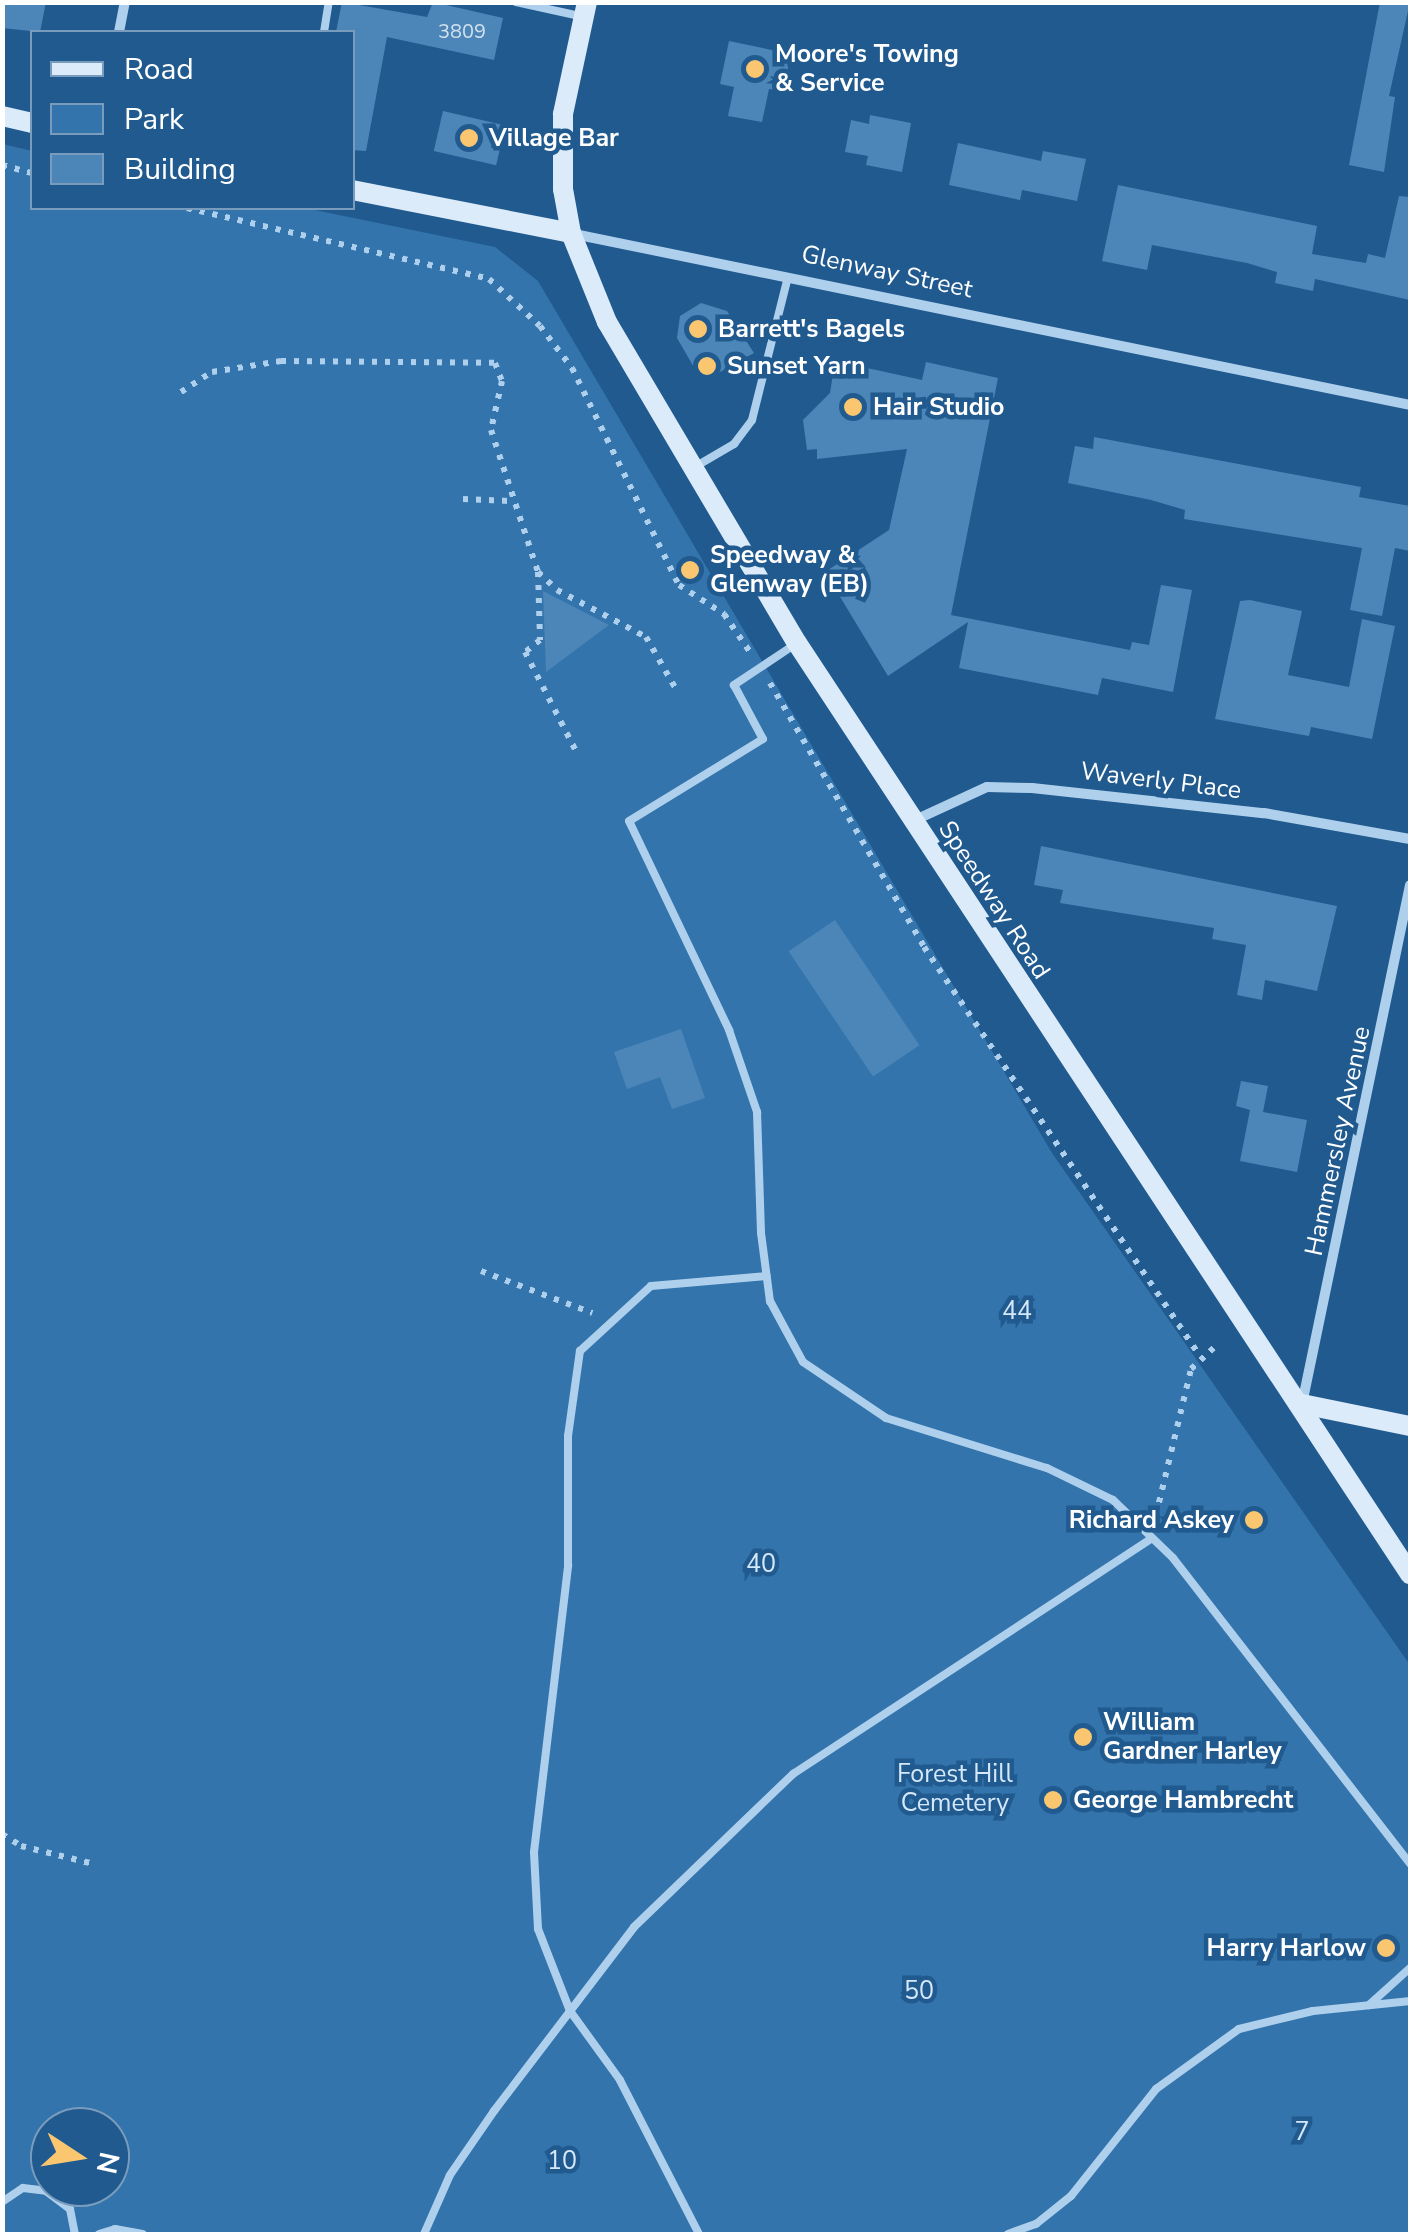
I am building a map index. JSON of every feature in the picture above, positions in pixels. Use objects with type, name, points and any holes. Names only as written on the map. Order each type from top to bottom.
[{"type":"main road","name":"Speedway Road","points":[[585,10],[564,114],[570,234],[607,322],[797,644],[1158,1199],[1302,1404],[1410,1574]]},
{"type":"main road","points":[[2,116],[30,123]]},
{"type":"main road","name":"Glenway Street","points":[[355,191],[570,234]]},
{"type":"main road","points":[[1302,1404],[1410,1426]]},
{"type":"street","points":[[119,30],[125,2]]},
{"type":"street","name":"Glenway Street","points":[[570,234],[1410,404]]},
{"type":"street","name":"Waverly Place","points":[[912,821],[987,788],[1032,788],[1264,813],[1410,839]]},
{"type":"street","name":"Hammersley Avenue","points":[[1302,1404],[1410,885]]},
{"type":"lane","points":[[324,30],[329,2]]},
{"type":"lane","points":[[516,2],[585,10]]},
{"type":"lane","points":[[691,470],[734,444],[752,420],[788,277]]},
{"type":"lane","points":[[797,644],[734,685],[764,739],[629,821],[730,1030],[757,1112],[770,1300],[803,1362],[886,1418],[1047,1468],[1113,1500],[1185,1572],[1410,1864]]},
{"type":"lane","points":[[699,2234],[620,2080],[570,2011],[538,1929],[534,1852],[568,1565],[568,1436],[580,1351],[651,1286],[767,1276]]},
{"type":"lane","points":[[424,2234],[450,2175],[634,1926],[793,1774],[1149,1540]]},
{"type":"lane","points":[[1369,2005],[1410,1968]]},
{"type":"lane","points":[[1008,2234],[1036,2224],[1071,2196],[1156,2089],[1238,2028],[1410,2001]]},
{"type":"lane","points":[[2,2202],[23,2188],[46,2190],[70,2209],[75,2234]]},
{"type":"lane","points":[[99,2234],[115,2229],[143,2234]]},
{"type":"path","points":[[2,165],[30,172]]},
{"type":"path","points":[[181,392],[212,372],[281,361],[494,363],[502,381],[492,430],[538,572],[540,640],[525,652],[577,753]]},
{"type":"path","points":[[463,499],[512,501]]},
{"type":"path","points":[[538,572],[557,590],[646,637],[676,691]]},
{"type":"path","points":[[481,1270],[558,1296],[611,1323]]},
{"type":"path","points":[[1149,1540],[1191,1369],[1218,1343]]},
{"type":"path","points":[[2,1834],[40,1852],[94,1864]]},
{"type":"green space","points":[[3,144],[30,151],[30,210],[315,210],[495,247],[538,281],[1052,1153],[1410,1665],[1410,2234],[3,2234]]},
{"type":"building","points":[[2,2],[46,2],[40,30],[2,28]]},
{"type":"building","points":[[342,2],[427,17],[433,2],[503,18],[494,60],[387,37],[366,151],[355,150],[355,30],[336,30]]},
{"type":"building","points":[[1380,2],[1410,2],[1389,96],[1395,97],[1384,172],[1349,165]]},
{"type":"building","name":"Moore's Towing & Service","points":[[729,41],[791,54],[783,91],[769,89],[762,122],[728,116],[734,87],[720,84]]},
{"type":"building","name":"Village Bar","points":[[443,111],[505,125],[496,165],[434,151]]},
{"type":"building","points":[[870,115],[911,123],[902,172],[866,165],[868,156],[845,152],[851,120],[869,124]]},
{"type":"building","points":[[958,143],[1041,161],[1043,151],[1086,159],[1077,201],[1022,190],[1020,200],[949,185]]},
{"type":"building","points":[[1118,185],[1317,226],[1312,254],[1366,263],[1368,254],[1385,258],[1399,196],[1410,197],[1410,300],[1315,279],[1313,291],[1275,283],[1277,272],[1152,245],[1147,270],[1102,261]]},
{"type":"building","points":[[701,303],[727,311],[754,353],[713,376],[695,369],[677,338],[680,316]]},
{"type":"building","points":[[835,361],[922,380],[926,362],[998,378],[951,615],[1130,650],[1132,642],[1149,645],[1161,585],[1192,590],[1173,692],[1102,678],[1098,695],[959,668],[968,622],[888,676],[825,572],[889,530],[907,449],[817,459],[817,449],[807,450],[803,420],[830,393]]},
{"type":"building","points":[[1094,437],[1361,487],[1359,497],[1410,506],[1410,551],[1395,548],[1382,616],[1350,610],[1362,548],[1184,519],[1185,510],[1068,483],[1075,446],[1093,449]]},
{"type":"building","points":[[543,591],[609,625],[546,672]]},
{"type":"building","points":[[1240,601],[1302,611],[1288,675],[1349,687],[1362,619],[1395,626],[1372,739],[1311,727],[1309,736],[1215,719]]},
{"type":"building","points":[[1041,846],[1337,906],[1317,991],[1265,980],[1262,1000],[1237,995],[1246,945],[1212,939],[1214,928],[1060,903],[1063,890],[1034,885]]},
{"type":"building","points":[[835,920],[919,1045],[873,1076],[789,951]]},
{"type":"building","points":[[681,1029],[705,1098],[672,1109],[660,1077],[627,1089],[614,1052]]},
{"type":"building","points":[[1241,1081],[1268,1086],[1263,1112],[1307,1120],[1297,1172],[1240,1161],[1250,1110],[1236,1106]]},
{"type":"place","name":"Moore's Towing & Service","points":[[755,69]]},
{"type":"place","name":"Village Bar","points":[[469,138]]},
{"type":"place","name":"Barrett's Bagels","points":[[698,329]]},
{"type":"place","name":"Sunset Yarn","points":[[707,366]]},
{"type":"place","name":"Hair Studio","points":[[853,407]]},
{"type":"place","name":"Speedway & Glenway (EB)","points":[[690,570]]},
{"type":"place","name":"Richard Askey","points":[[1254,1520]]},
{"type":"place","name":"William Gardner Harley","points":[[1083,1737]]},
{"type":"place","name":"George Hambrecht","points":[[1053,1800]]},
{"type":"place","name":"Harry Harlow","points":[[1386,1948]]},
{"type":"park label","name":"44","points":[[1017,1311]]},
{"type":"park label","name":"40","points":[[761,1564]]},
{"type":"park label","name":"Forest Hill Cemetery","points":[[955,1790]]},
{"type":"park label","name":"50","points":[[919,1991]]},
{"type":"park label","name":"7","points":[[1302,2132]]},
{"type":"park label","name":"10","points":[[562,2161]]}]
